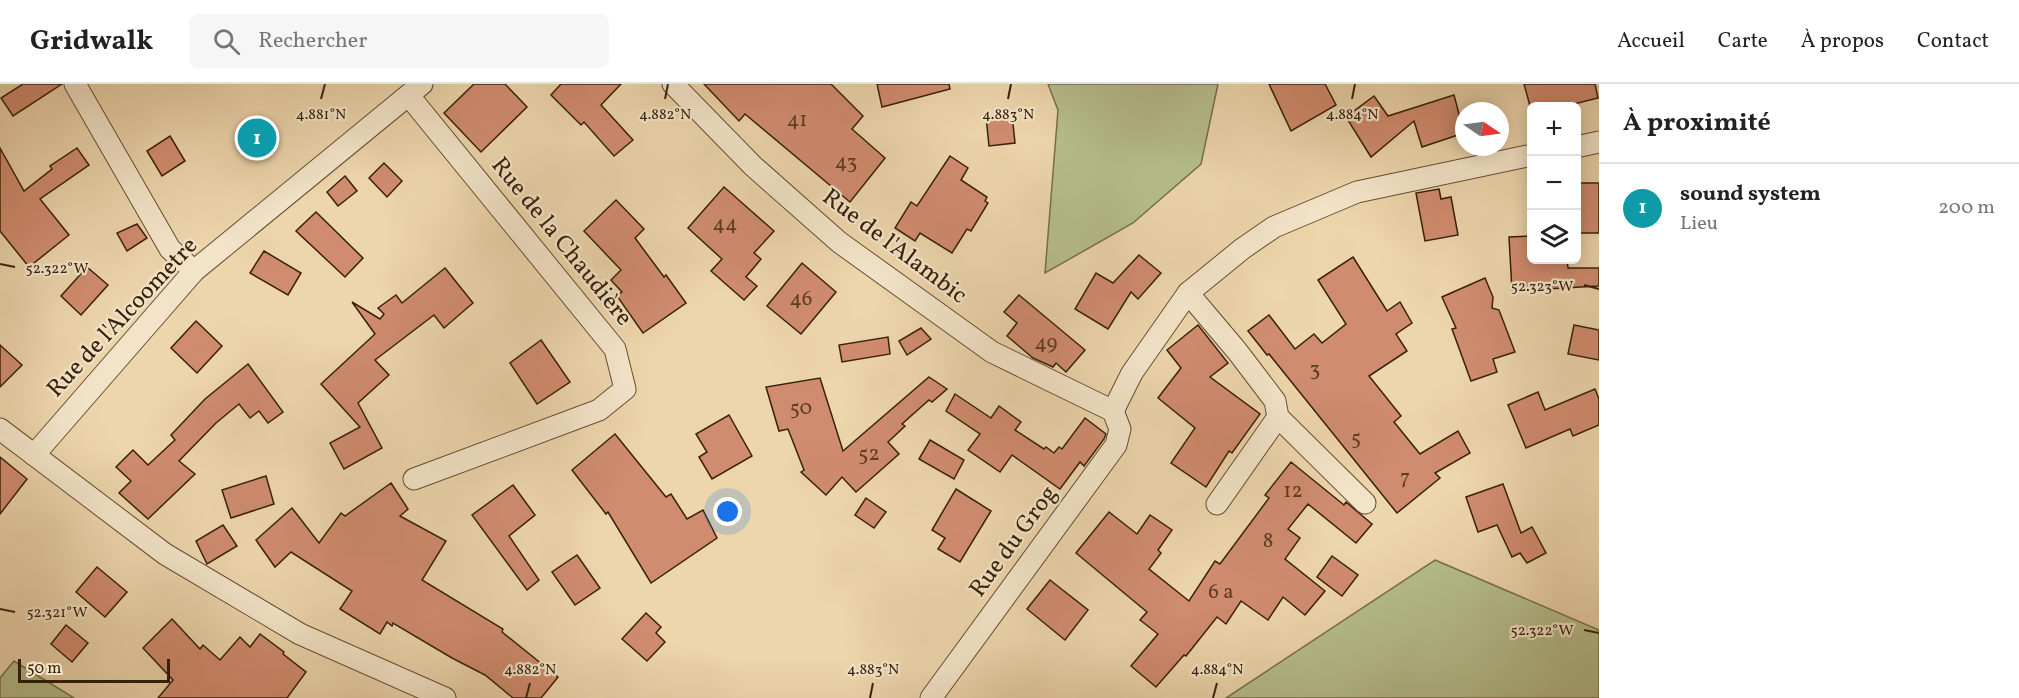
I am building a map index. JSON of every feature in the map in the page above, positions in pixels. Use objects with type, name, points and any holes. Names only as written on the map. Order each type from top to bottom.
[{"type":"street","points":[[75,84],[170,249],[194,271]]},
{"type":"street","name":"Rue de l'Alambic","points":[[673,84],[753,166],[839,243],[992,352],[1113,411]]},
{"type":"street","name":"Rue de l'Alcoometre","points":[[34,455],[194,271],[415,90]]},
{"type":"street","name":"Rue de la Chaudière","points":[[414,479],[598,410],[625,389],[615,349],[415,90]]},
{"type":"street","points":[[1581,146],[1599,142]]},
{"type":"street","points":[[1113,411],[1132,374],[1188,293],[1242,249],[1274,227],[1357,192],[1527,156]]},
{"type":"street","points":[[1188,293],[1275,401],[1278,417],[1365,503]]},
{"type":"street","name":"Rue du Grog","points":[[931,698],[1116,445],[1120,429],[1113,411]]},
{"type":"street","points":[[1217,504],[1278,417]]},
{"type":"street","points":[[0,429],[165,554],[300,634],[445,698]]},
{"type":"green space","points":[[1048,84],[1218,84],[1201,164],[1133,223],[1045,273],[1058,110]]},
{"type":"green space","points":[[1435,560],[1599,630],[1599,698],[1226,698]]},
{"type":"green space","points":[[14,661],[74,698],[0,698],[0,678]]},
{"type":"building","points":[[23,84],[62,84],[13,116],[1,98]]},
{"type":"building","points":[[474,84],[505,84],[527,107],[481,152],[444,113]]},
{"type":"building","points":[[561,84],[621,84],[601,105],[633,140],[614,156],[584,122],[581,125],[551,95]]},
{"type":"building","points":[[704,84],[831,84],[863,116],[852,129],[885,158],[850,202],[745,114],[739,121]]},
{"type":"building","points":[[877,84],[949,84],[950,89],[882,107]]},
{"type":"building","points":[[1269,84],[1325,84],[1336,105],[1291,131]]},
{"type":"building","points":[[1524,84],[1595,84],[1598,98],[1581,102],[1529,102]]},
{"type":"building","points":[[1454,95],[1455,136],[1422,147],[1414,121],[1371,157],[1346,117],[1374,96],[1388,116]]},
{"type":"building","points":[[1012,114],[1015,143],[989,146],[986,117]]},
{"type":"building","points":[[252,117],[275,146],[261,158],[238,129]]},
{"type":"building","points":[[170,136],[185,161],[162,176],[147,151]]},
{"type":"building","points":[[0,148],[24,191],[52,169],[50,166],[77,148],[89,165],[40,199],[69,235],[29,267],[0,231]]},
{"type":"building","points":[[950,156],[968,168],[961,180],[987,197],[985,201],[988,203],[971,231],[967,229],[952,253],[920,233],[915,241],[895,228],[911,202],[917,206]]},
{"type":"building","points":[[384,163],[402,181],[387,197],[369,178]]},
{"type":"building","points":[[345,176],[357,191],[338,206],[327,192]]},
{"type":"building","points":[[1581,183],[1599,183],[1599,233],[1581,233]]},
{"type":"building","points":[[724,187],[774,231],[754,253],[761,259],[746,277],[757,286],[744,300],[711,271],[722,259],[688,228]]},
{"type":"building","points":[[1439,189],[1441,199],[1451,197],[1458,235],[1425,241],[1416,193]]},
{"type":"building","points":[[616,200],[644,229],[635,238],[686,303],[643,333],[617,296],[622,292],[611,280],[621,270],[584,231]]},
{"type":"building","points":[[316,212],[363,258],[345,277],[296,231]]},
{"type":"building","points":[[137,224],[147,238],[127,251],[117,233]]},
{"type":"building","points":[[1527,236],[1527,264],[1568,264],[1568,268],[1599,268],[1599,286],[1512,291],[1509,237]]},
{"type":"building","points":[[264,251],[301,273],[288,295],[250,273]]},
{"type":"building","points":[[1139,255],[1161,273],[1138,299],[1131,292],[1108,329],[1075,309],[1096,273],[1113,283]]},
{"type":"building","points":[[1353,257],[1387,311],[1400,302],[1412,323],[1396,334],[1407,351],[1369,376],[1401,416],[1394,422],[1420,454],[1458,431],[1470,453],[1435,473],[1440,478],[1397,513],[1248,331],[1269,315],[1295,349],[1314,334],[1322,343],[1346,324],[1318,280]]},
{"type":"building","points":[[802,263],[836,292],[801,334],[767,306]]},
{"type":"building","points":[[87,267],[108,285],[81,315],[61,296]]},
{"type":"building","points":[[445,268],[473,303],[444,328],[434,315],[375,360],[389,375],[358,403],[382,448],[344,469],[330,443],[360,427],[321,384],[375,334],[352,302],[380,319],[384,314],[378,308],[396,295],[402,303]]},
{"type":"building","points":[[1485,278],[1493,297],[1492,308],[1499,310],[1515,352],[1493,359],[1497,372],[1471,381],[1452,329],[1456,328],[1442,297]]},
{"type":"building","points":[[1019,295],[1085,350],[1066,372],[1056,363],[1053,367],[1033,358],[1007,336],[1017,323],[1004,312]]},
{"type":"building","points":[[196,321],[222,346],[197,373],[171,348]]},
{"type":"building","points":[[1198,325],[1228,363],[1210,377],[1260,414],[1232,453],[1229,451],[1206,487],[1171,463],[1195,428],[1158,398],[1181,368],[1167,350]]},
{"type":"building","points":[[1574,325],[1599,330],[1599,360],[1568,354]]},
{"type":"building","points":[[921,328],[931,339],[907,355],[899,341]]},
{"type":"building","points":[[888,337],[890,354],[842,362],[839,345]]},
{"type":"building","points":[[541,340],[570,382],[537,404],[510,363]]},
{"type":"building","points":[[0,345],[22,365],[0,387]]},
{"type":"building","points":[[248,364],[283,412],[268,423],[259,411],[250,418],[239,404],[216,423],[179,461],[195,474],[148,519],[119,493],[131,481],[116,467],[133,450],[148,465],[175,440],[171,435],[205,399]]},
{"type":"building","points":[[929,377],[947,389],[932,402],[929,400],[902,424],[905,426],[888,442],[899,454],[856,492],[842,477],[826,495],[801,472],[804,470],[788,429],[779,431],[766,387],[820,378],[843,451]]},
{"type":"building","points":[[1595,389],[1599,399],[1599,425],[1573,436],[1570,429],[1526,448],[1508,405],[1538,392],[1545,410]]},
{"type":"building","points":[[955,394],[991,418],[999,406],[1021,422],[1015,430],[1054,453],[1059,447],[1062,449],[1085,418],[1106,434],[1084,466],[1080,462],[1060,489],[1012,455],[1000,472],[968,450],[980,434],[946,411]]},
{"type":"building","points":[[729,415],[752,456],[712,479],[699,457],[707,452],[696,434]]},
{"type":"building","points":[[615,434],[666,497],[671,494],[687,519],[703,510],[717,538],[651,583],[608,512],[606,514],[572,470]]},
{"type":"building","points":[[930,440],[964,460],[954,479],[919,459]]},
{"type":"building","points":[[0,457],[27,479],[0,514]]},
{"type":"building","points":[[1291,462],[1344,505],[1346,502],[1372,524],[1356,543],[1308,504],[1288,529],[1300,538],[1285,559],[1325,591],[1305,615],[1283,597],[1268,620],[1241,601],[1226,624],[1217,617],[1186,656],[1184,655],[1156,687],[1131,666],[1158,634],[1140,620],[1147,612],[1076,553],[1109,512],[1137,534],[1150,515],[1172,530],[1158,550],[1161,553],[1149,569],[1189,601],[1215,561],[1220,564],[1269,498],[1265,495]]},
{"type":"building","points":[[266,476],[274,504],[231,518],[222,490]]},
{"type":"building","points":[[391,483],[408,509],[400,516],[446,541],[422,580],[503,629],[502,632],[558,677],[541,698],[513,698],[485,675],[393,623],[392,626],[387,622],[380,634],[340,609],[352,591],[291,552],[275,567],[256,540],[292,508],[319,543],[341,513],[345,516]]},
{"type":"building","points":[[1503,484],[1521,533],[1532,527],[1546,553],[1527,563],[1520,553],[1512,557],[1497,525],[1478,532],[1466,497]]},
{"type":"building","points":[[513,485],[535,515],[509,536],[539,580],[527,590],[472,515]]},
{"type":"building","points":[[956,489],[991,511],[960,562],[938,549],[945,538],[932,530]]},
{"type":"building","points":[[866,498],[886,512],[874,528],[855,515]]},
{"type":"building","points":[[223,525],[237,546],[207,564],[196,541]]},
{"type":"building","points":[[577,555],[600,588],[575,605],[552,572]]},
{"type":"building","points":[[1332,556],[1358,575],[1342,596],[1317,577]]},
{"type":"building","points":[[97,567],[127,592],[105,617],[76,592]]},
{"type":"building","points":[[1050,580],[1088,610],[1065,640],[1027,609]]},
{"type":"building","points":[[646,613],[661,627],[656,633],[665,642],[647,661],[622,639]]},
{"type":"building","points":[[172,619],[200,649],[203,645],[220,660],[240,637],[250,647],[260,634],[306,672],[287,698],[158,698],[173,680],[143,648]]},
{"type":"building","points":[[66,625],[88,643],[72,662],[51,644]]},
{"type":"place","name":"sound system","points":[[257,138]]}]
